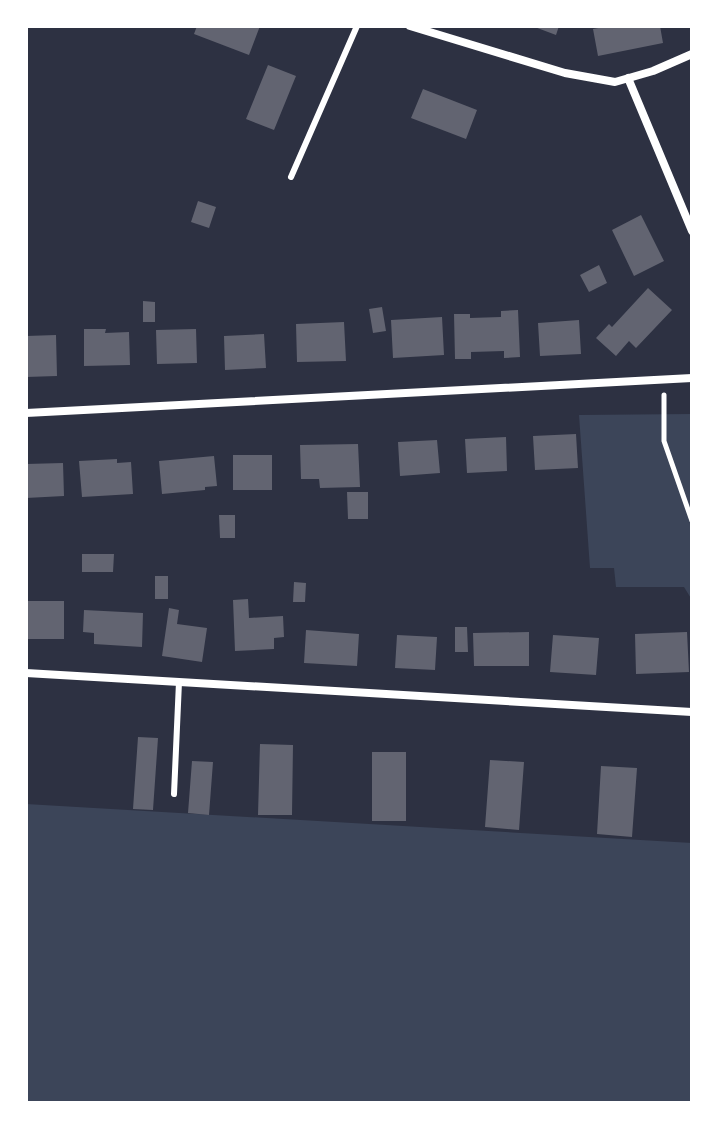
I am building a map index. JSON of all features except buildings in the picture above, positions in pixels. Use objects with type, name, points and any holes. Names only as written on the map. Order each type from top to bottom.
[{"type":"street","points":[[410,26],[565,73],[615,82],[653,71],[692,54]]},
{"type":"street","points":[[628,78],[692,231]]},
{"type":"street","points":[[26,413],[692,378]]},
{"type":"street","points":[[26,673],[692,712]]},
{"type":"lane","points":[[291,177],[357,26]]},
{"type":"lane","points":[[174,794],[179,682]]},
{"type":"path","points":[[664,378],[664,441],[692,521]]},
{"type":"shaded area","points":[[692,414],[692,600],[684,587],[616,587],[614,568],[590,568],[579,415]]},
{"type":"shaded area","points":[[26,804],[692,843],[692,1103],[26,1103]]}]
